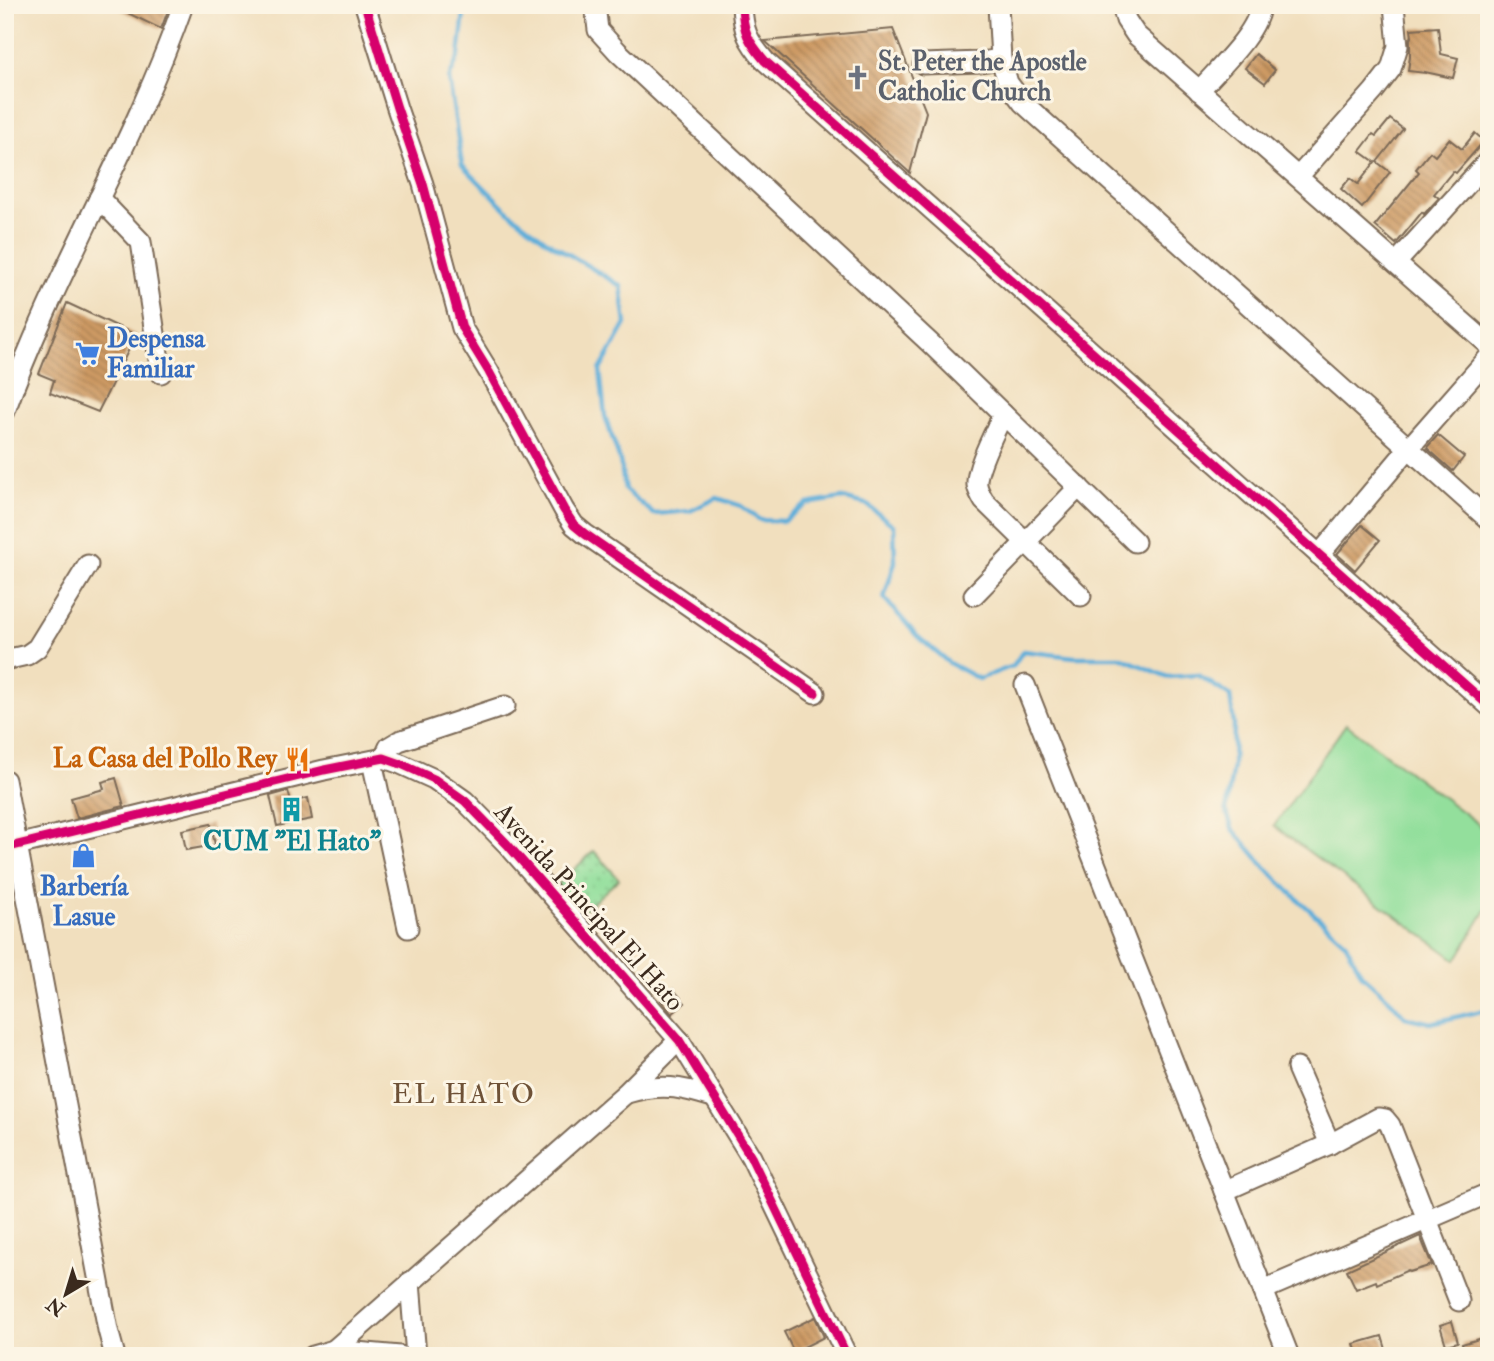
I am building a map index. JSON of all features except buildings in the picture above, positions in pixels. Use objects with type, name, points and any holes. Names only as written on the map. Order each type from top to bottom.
[{"type":"street","points":[[5,411],[55,291],[142,108],[183,5]]},
{"type":"street","points":[[365,5],[423,184],[462,328],[564,510],[585,534],[815,693]]},
{"type":"street","points":[[595,5],[598,30],[618,52],[931,344],[1135,542]]},
{"type":"street","points":[[742,5],[743,25],[751,45],[765,61],[1489,706]]},
{"type":"street","points":[[998,5],[1000,59],[1008,83],[1023,103],[1489,520]]},
{"type":"street","points":[[1122,5],[1126,20],[1136,36],[1489,345]]},
{"type":"street","points":[[1199,90],[1251,31],[1260,13],[1260,5]]},
{"type":"street","points":[[1298,177],[1391,69],[1398,46],[1394,5]]},
{"type":"street","points":[[923,64],[1000,59]]},
{"type":"street","points":[[1396,263],[1489,160]]},
{"type":"street","points":[[99,198],[141,242],[161,373]]},
{"type":"street","points":[[1319,555],[1489,357]]},
{"type":"street","points":[[1003,414],[979,469],[976,482],[978,492],[1081,596]]},
{"type":"street","points":[[974,595],[1079,487]]},
{"type":"street","points":[[5,660],[27,655],[37,648],[88,565]]},
{"type":"street","points":[[1025,685],[1289,1356]]},
{"type":"street","points":[[12,846],[378,759],[399,741],[505,706]]},
{"type":"street","points":[[378,759],[408,928]]},
{"type":"street","name":"Avenida Principal El Hato","points":[[378,759],[401,764],[434,779],[465,800],[680,1040],[751,1157],[847,1356]]},
{"type":"street","points":[[5,780],[12,846],[114,1356]]},
{"type":"street","points":[[334,1350],[626,1093],[680,1040]]},
{"type":"street","points":[[1297,1068],[1329,1144]]},
{"type":"street","points":[[626,1093],[647,1087],[669,1086],[713,1097]]},
{"type":"street","points":[[1224,1191],[1329,1144],[1378,1118],[1385,1119],[1390,1125],[1459,1301]]},
{"type":"street","points":[[1263,1290],[1489,1193]]},
{"type":"street","points":[[410,1282],[416,1356]]},
{"type":"street","points":[[313,1356],[334,1350],[400,1356]]},
{"type":"green space","points":[[1346,724],[1477,823],[1489,835],[1489,905],[1456,960],[1274,826]]},
{"type":"green space","points":[[594,851],[619,879],[580,914],[555,887]]},
{"type":"waterway","points":[[465,5],[459,55],[449,79],[462,165],[509,212],[547,241],[621,286],[626,324],[600,370],[605,416],[620,461],[625,490],[654,514],[690,511],[717,498],[741,506],[760,520],[784,521],[807,504],[842,498],[866,504],[894,526],[895,562],[884,598],[917,636],[949,663],[979,679],[1013,666],[1023,651],[1074,657],[1120,657],[1168,677],[1198,675],[1230,696],[1234,724],[1233,766],[1226,810],[1232,828],[1266,868],[1345,942],[1362,975],[1405,1017],[1431,1023],[1489,1009]]},
{"type":"cycle path","points":[[365,5],[423,184],[462,328],[564,510],[574,525],[585,534],[815,693]]},
{"type":"cycle path","points":[[742,5],[748,36],[765,61],[1489,706]]},
{"type":"cycle path","points":[[5,848],[324,770],[384,758],[434,779],[465,801],[507,844],[679,1040],[751,1157],[847,1356]]},
{"type":"place","name":"St. Peter the Apostle Catholic Church","points":[[858,77]]},
{"type":"place","name":"Despensa Familiar","points":[[87,354]]},
{"type":"place","name":"La Casa del Pollo Rey","points":[[297,759]]},
{"type":"place","name":"CUM \"El Hato\"","points":[[292,810]]},
{"type":"place","name":"Barbería Lasue","points":[[84,855]]},
{"type":"district","name":"EL HATO","points":[[464,1094]]}]
